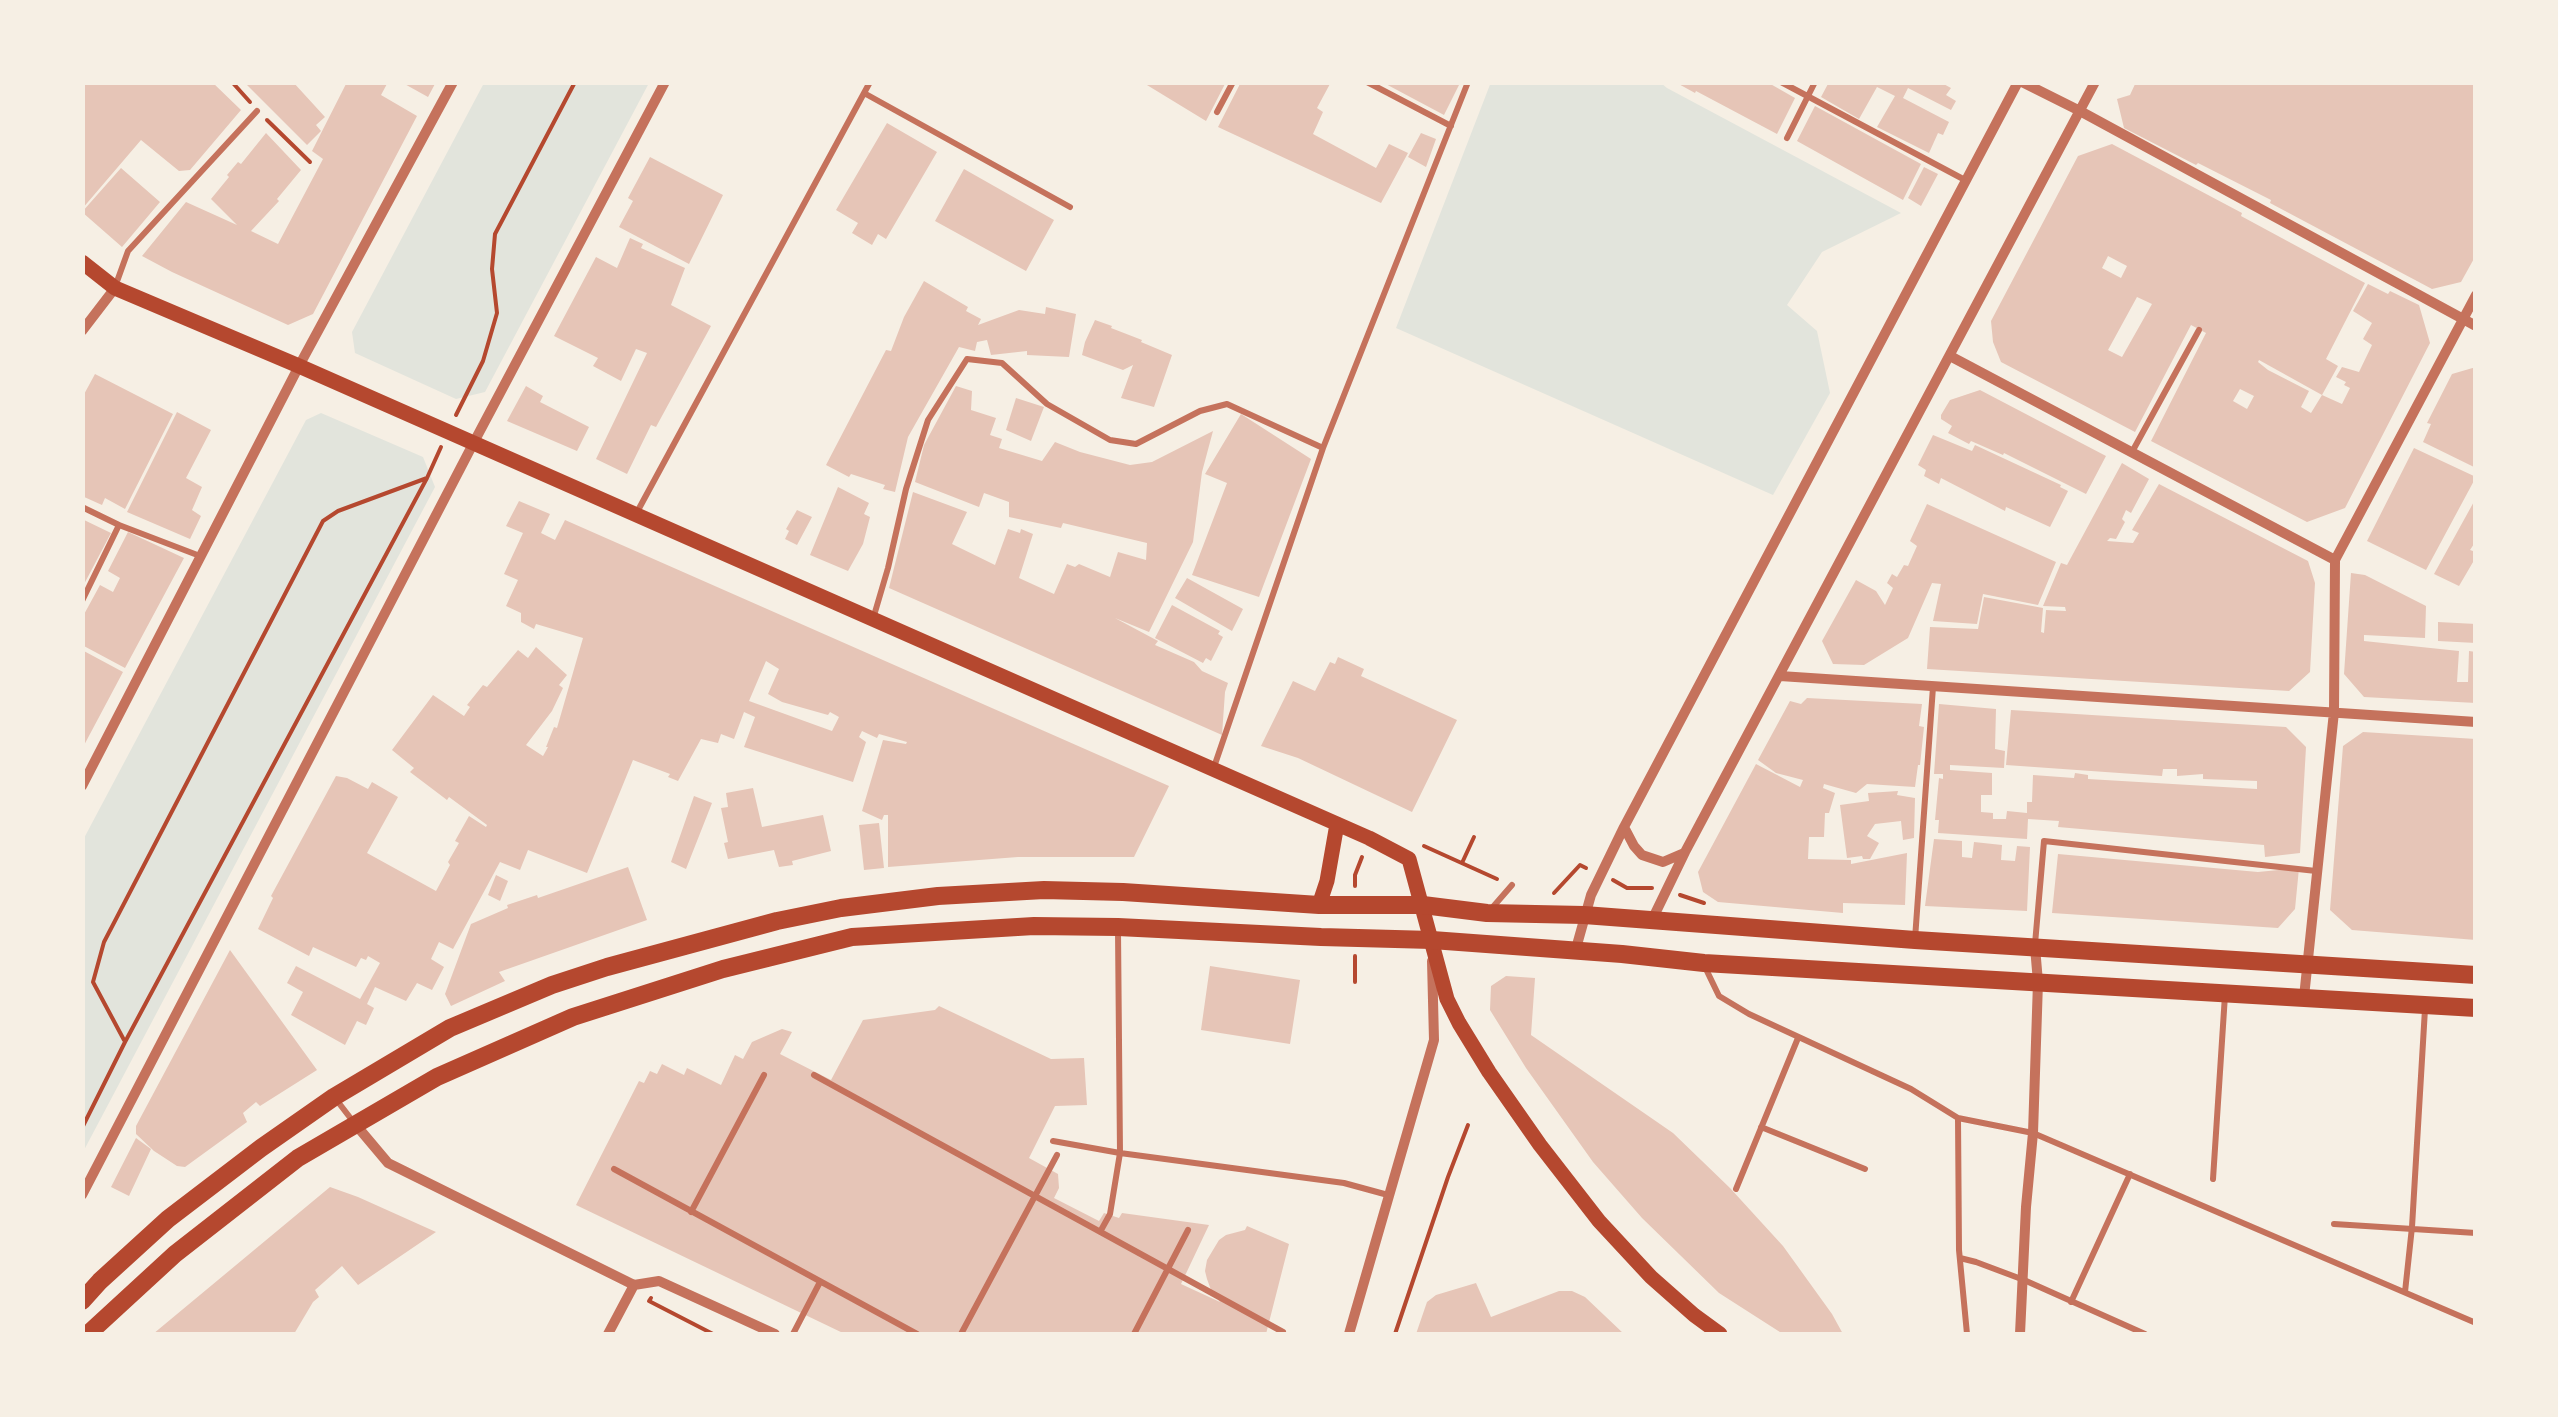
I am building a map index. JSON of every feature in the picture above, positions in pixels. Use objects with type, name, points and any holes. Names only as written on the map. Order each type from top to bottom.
[{"type":"main road","points":[[82,262],[115,288],[1338,824],[1409,859],[1447,999],[1459,1023],[1540,1146],[1599,1221],[1672,1296],[1720,1334]]},
{"type":"main road","points":[[1320,905],[1338,824]]},
{"type":"main road","points":[[82,1301],[168,1220],[261,1148],[334,1097],[450,1028],[552,985],[665,950],[841,908],[938,896],[1044,890],[1584,915],[2476,975]]},
{"type":"main road","points":[[88,1334],[175,1254],[298,1158],[437,1076],[573,1017],[756,960],[852,938],[1008,926],[1432,940],[1704,964],[2476,1008]]},
{"type":"street","points":[[82,786],[299,366],[453,82]]},
{"type":"street","points":[[82,1195],[665,82]]},
{"type":"street","points":[[1574,952],[1591,894],[1624,827],[2020,82],[2476,326]]},
{"type":"street","points":[[1652,920],[2095,82]]},
{"type":"street","points":[[82,331],[115,288]]},
{"type":"street","points":[[2304,997],[2334,712],[2335,560],[2476,296]]},
{"type":"street","points":[[1950,356],[2335,560]]},
{"type":"street","points":[[1780,676],[2476,722]]},
{"type":"street","points":[[1624,827],[1642,855],[1663,862],[1686,852]]},
{"type":"street","points":[[1348,1334],[1434,1040],[1432,940]]},
{"type":"street","points":[[2020,1334],[2033,1133],[2038,982],[2035,947]]},
{"type":"street","points":[[356,1125],[388,1164],[634,1285],[659,1280],[775,1334]]},
{"type":"street","points":[[608,1334],[634,1285]]},
{"type":"lane","points":[[636,516],[870,82]]},
{"type":"lane","points":[[1217,112],[1232,82]]},
{"type":"lane","points":[[1367,82],[1452,126]]},
{"type":"lane","points":[[1213,771],[1323,448],[1468,82]]},
{"type":"lane","points":[[1780,82],[1965,180]]},
{"type":"lane","points":[[1788,138],[1815,82]]},
{"type":"lane","points":[[864,94],[1070,207]]},
{"type":"lane","points":[[115,288],[128,251],[257,111]]},
{"type":"lane","points":[[2132,452],[2198,330]]},
{"type":"lane","points":[[872,621],[928,420],[967,358],[1002,363],[1047,404],[1110,440],[1136,444],[1200,410],[1227,404],[1323,448]]},
{"type":"lane","points":[[82,507],[118,525],[202,556]]},
{"type":"lane","points":[[82,601],[118,525]]},
{"type":"lane","points":[[1915,940],[1933,686]]},
{"type":"lane","points":[[2035,947],[2044,841],[2318,871]]},
{"type":"lane","points":[[1487,912],[1512,886]]},
{"type":"lane","points":[[1100,1232],[1110,1214],[1120,1153],[1118,927]]},
{"type":"lane","points":[[1704,964],[1719,996],[1798,1038],[1911,1089],[1958,1118],[2033,1133],[2476,1323]]},
{"type":"lane","points":[[2212,1179],[2225,993]]},
{"type":"lane","points":[[2405,1292],[2425,1005]]},
{"type":"lane","points":[[1736,1190],[1798,1038]]},
{"type":"lane","points":[[692,1212],[764,1075]]},
{"type":"lane","points":[[814,1075],[1284,1332]]},
{"type":"lane","points":[[334,1097],[356,1125]]},
{"type":"lane","points":[[1958,1118],[1960,1258],[1967,1334]]},
{"type":"lane","points":[[1760,1127],[1865,1170]]},
{"type":"lane","points":[[1053,1141],[1344,1184],[1388,1195]]},
{"type":"lane","points":[[961,1334],[1057,1155]]},
{"type":"lane","points":[[614,1170],[916,1334]]},
{"type":"lane","points":[[2070,1302],[2130,1174]]},
{"type":"lane","points":[[2334,1224],[2476,1232]]},
{"type":"lane","points":[[1134,1334],[1188,1230]]},
{"type":"lane","points":[[1960,1258],[2024,1280],[2145,1334]]},
{"type":"lane","points":[[793,1334],[820,1282]]},
{"type":"path","points":[[232,82],[310,162]]},
{"type":"path","points":[[82,1128],[427,478],[483,361],[497,313],[492,269],[495,234],[575,82]]},
{"type":"path","points":[[126,1042],[94,982],[104,942],[314,536],[323,521],[338,510],[427,478]]},
{"type":"path","points":[[1462,863],[1474,837]]},
{"type":"path","points":[[1547,901],[1580,865]]},
{"type":"path","points":[[1395,1334],[1468,1125]]},
{"type":"path","points":[[649,1301],[713,1334]]},
{"type":"shaded area","points":[[1491,82],[1661,83],[1901,213],[1822,252],[1787,305],[1817,331],[1830,393],[1773,495],[1396,328]]},
{"type":"shaded area","points":[[484,83],[649,83],[485,392],[456,399],[355,353],[352,332]]},
{"type":"shaded area","points":[[321,413],[423,457],[435,487],[83,1152],[83,840],[306,420]]},
{"type":"building","points":[[82,82],[212,82],[241,110],[190,170],[179,171],[141,140],[82,209]]},
{"type":"building","points":[[244,82],[293,82],[325,117],[316,125],[321,131],[307,145]]},
{"type":"building","points":[[347,82],[388,82],[381,95],[417,116],[313,314],[288,325],[142,256],[186,202],[237,225],[211,199],[227,175],[266,133],[301,170],[251,231],[278,244],[323,159],[312,151]]},
{"type":"building","points":[[401,82],[436,82],[428,97]]},
{"type":"building","points":[[1142,82],[1226,82],[1206,121]]},
{"type":"building","points":[[1241,82],[1331,82],[1317,108],[1323,112],[1313,134],[1376,168],[1389,144],[1408,153],[1381,203],[1218,127]]},
{"type":"building","points":[[1382,82],[1453,82],[1459,85],[1444,115]]},
{"type":"building","points":[[1675,82],[1767,82],[1795,98],[1777,134]]},
{"type":"building","points":[[1829,82],[1940,82],[1951,88],[1946,95],[1956,101],[1951,110],[1908,88],[1903,98],[1949,122],[1943,135],[1938,133],[1929,153],[1877,127],[1895,96],[1877,87],[1859,119],[1821,97]]},
{"type":"building","points":[[2136,82],[2476,82],[2476,255],[2461,282],[2432,289],[2270,203],[2271,200],[2124,128],[2117,99],[2130,95]]},
{"type":"building","points":[[1815,106],[1921,164],[1903,200],[1797,141]]},
{"type":"building","points":[[887,123],[937,152],[886,239],[878,234],[872,245],[852,233],[858,223],[836,210]]},
{"type":"building","points":[[1421,133],[1436,139],[1426,167],[1408,157]]},
{"type":"building","points":[[2112,144],[2365,283],[2326,359],[2338,366],[2322,395],[2342,404],[2350,388],[2336,377],[2342,367],[2359,372],[2372,345],[2363,339],[2372,323],[2353,311],[2368,284],[2419,305],[2430,343],[2345,508],[2307,522],[2151,441],[2206,333],[2191,325],[2135,432],[2001,362],[1993,342],[1991,321],[2078,156]],"holes":[[[2108,256],[2127,266],[2121,278],[2102,268]],[[2137,297],[2152,304],[2122,357],[2108,350]],[[2259,360],[2322,395],[2311,413],[2301,407],[2309,391],[2268,370]],[[2240,389],[2254,396],[2247,409],[2233,401]]]},
{"type":"building","points":[[650,157],[723,195],[689,264],[619,227],[633,201],[628,198]]},
{"type":"building","points":[[1924,167],[1938,174],[1921,206],[1908,198]]},
{"type":"building","points":[[121,168],[160,202],[122,247],[82,212]]},
{"type":"building","points":[[964,169],[1054,220],[1026,271],[935,221]]},
{"type":"building","points":[[630,238],[643,244],[641,248],[685,268],[671,305],[711,326],[656,427],[651,425],[627,474],[596,459],[647,353],[636,349],[621,381],[593,366],[598,358],[554,336],[596,257],[617,268]]},
{"type":"building","points":[[924,281],[968,307],[966,311],[981,319],[978,325],[1019,310],[1045,314],[1046,307],[1076,314],[1069,357],[1027,355],[1027,351],[991,355],[987,340],[977,342],[975,351],[959,347],[908,437],[895,492],[826,465],[886,350],[891,351]]},
{"type":"building","points":[[1095,320],[1172,355],[1154,407],[1121,398],[1133,365],[1123,370],[1082,355]]},
{"type":"building","points":[[2476,367],[2476,468],[2423,442],[2431,424],[2427,423],[2452,374]]},
{"type":"building","points":[[95,374],[173,414],[125,509],[105,498],[102,505],[82,496],[82,398]]},
{"type":"building","points":[[526,386],[543,396],[540,402],[589,427],[577,451],[507,421]]},
{"type":"building","points":[[956,386],[972,391],[971,410],[996,418],[990,435],[1002,439],[999,448],[1042,461],[1055,442],[1130,465],[1152,462],[1213,431],[1202,472],[1193,542],[1149,632],[1115,618],[1158,641],[1155,645],[1228,683],[1222,735],[889,588],[913,492],[967,512],[952,544],[995,565],[1008,529],[1033,534],[1019,578],[1054,594],[1067,564],[1079,564],[1110,577],[1118,552],[1146,560],[1147,543],[1063,523],[1061,528],[1009,517],[1009,502],[984,493],[979,507],[915,482],[924,445]]},
{"type":"building","points":[[1980,390],[2106,456],[2086,494],[2004,453],[1971,441],[1969,444],[1948,433],[1952,426],[1941,415],[1950,400]]},
{"type":"building","points":[[1016,398],[1044,407],[1031,441],[1006,430]]},
{"type":"building","points":[[177,412],[211,430],[186,478],[202,487],[192,510],[201,516],[190,539],[127,512]]},
{"type":"building","points":[[1241,414],[1311,459],[1259,597],[1192,575],[1227,483],[1205,474]]},
{"type":"building","points":[[1933,435],[1972,451],[1975,445],[2061,485],[2068,491],[2050,527],[2006,507],[2005,511],[1941,478],[1939,484],[1924,476],[1926,470],[1918,465]]},
{"type":"building","points":[[2414,448],[2476,477],[2426,570],[2367,541]]},
{"type":"building","points":[[2122,463],[2149,479],[2131,513],[2126,510],[2116,539],[2107,541],[2133,543],[2139,533],[2132,530],[2159,484],[2308,561],[2315,583],[2310,672],[2289,691],[1927,669],[1930,627],[1978,629],[1984,597],[2043,608],[2044,633],[2046,610],[2066,611],[2065,607],[2043,606],[2061,563],[2067,565]]},
{"type":"building","points":[[838,487],[869,503],[864,514],[870,517],[863,544],[848,571],[810,555]]},
{"type":"building","points":[[2476,498],[2476,541],[2470,550],[2476,552],[2476,557],[2459,586],[2434,574]]},
{"type":"building","points":[[519,501],[550,514],[541,533],[555,540],[565,520],[1169,786],[1134,857],[1018,857],[888,867],[888,815],[882,820],[862,811],[883,740],[907,742],[879,734],[877,738],[862,731],[859,737],[866,742],[853,782],[744,747],[755,717],[744,712],[734,739],[721,734],[718,743],[701,739],[678,781],[633,760],[587,873],[528,850],[520,870],[500,862],[453,949],[439,942],[431,959],[444,967],[432,990],[417,983],[406,1001],[375,987],[367,1004],[374,1008],[366,1025],[357,1021],[345,1045],[291,1015],[303,992],[287,983],[296,966],[360,999],[380,963],[368,956],[366,960],[361,958],[356,967],[313,947],[309,956],[258,929],[271,896],[336,776],[368,789],[372,782],[398,797],[367,853],[436,891],[469,816],[487,825],[410,772],[414,768],[392,750],[433,695],[464,716],[470,707],[467,705],[483,685],[487,687],[518,650],[528,658],[536,647],[567,675],[559,685],[563,688],[552,711],[526,745],[543,756],[554,727],[557,728],[583,638],[536,624],[534,629],[521,622],[521,613],[506,606],[518,580],[504,574],[523,533],[506,526]],"holes":[[[766,661],[779,669],[768,694],[782,702],[839,717],[832,731],[749,701]]]},
{"type":"building","points":[[1927,504],[2056,562],[2038,605],[1983,594],[1977,624],[1933,621],[1941,584],[1932,583],[1908,638],[1864,665],[1833,664],[1822,641],[1856,580],[1876,591],[1885,605],[1893,588],[1887,583],[1892,574],[1897,577],[1904,565],[1908,566],[1917,546],[1910,541]]},
{"type":"building","points":[[797,510],[812,517],[797,545],[785,539]]},
{"type":"building","points":[[82,519],[111,533],[82,588]]},
{"type":"building","points":[[128,532],[184,558],[125,668],[82,645],[82,618],[100,585],[113,592],[120,578],[108,571]]},
{"type":"building","points":[[2351,573],[2365,575],[2426,606],[2425,638],[2364,635],[2364,641],[2459,651],[2457,682],[2468,682],[2469,651],[2476,652],[2476,703],[2364,697],[2344,674]]},
{"type":"building","points":[[1187,578],[1243,609],[1232,631],[1175,598]]},
{"type":"building","points":[[1172,605],[1220,631],[1218,634],[1223,637],[1211,661],[1206,658],[1203,663],[1155,638]]},
{"type":"building","points":[[2438,622],[2476,624],[2476,643],[2438,641]]},
{"type":"building","points":[[82,650],[123,672],[82,749]]},
{"type":"building","points":[[1338,657],[1364,669],[1361,676],[1457,720],[1412,812],[1298,758],[1261,746],[1293,681],[1315,691],[1330,662],[1335,664]]},
{"type":"building","points":[[1807,698],[1922,704],[1919,726],[1924,727],[1915,787],[1867,784],[1856,793],[1824,784],[1823,788],[1835,793],[1829,813],[1825,813],[1824,837],[1809,837],[1808,859],[1851,860],[1851,864],[1907,853],[1905,905],[1843,903],[1843,913],[1718,902],[1703,892],[1698,872],[1756,764],[1800,787],[1803,780],[1776,773],[1758,760],[1790,701],[1801,704]]},
{"type":"building","points":[[1939,704],[1996,709],[1995,749],[2005,751],[2004,768],[1950,765],[1950,770],[1992,773],[1992,795],[1981,795],[1981,812],[1993,813],[1993,819],[2006,819],[2007,811],[2027,813],[2027,802],[2032,802],[2033,775],[2074,778],[2075,773],[2088,775],[2088,779],[2257,789],[2257,781],[2203,779],[2203,774],[2177,776],[2177,769],[2163,769],[2162,776],[2006,765],[2011,710],[2286,727],[2306,747],[2300,853],[2265,857],[2264,845],[2058,827],[2059,821],[2028,819],[2027,839],[1938,833],[1939,820],[1935,820],[1939,778],[1943,779],[1943,774],[1934,774]]},
{"type":"building","points":[[2363,732],[2476,739],[2476,940],[2352,930],[2330,910],[2343,746]]},
{"type":"building","points":[[753,788],[762,827],[823,815],[831,851],[779,867],[774,850],[728,859],[721,808],[728,807],[726,793]]},
{"type":"building","points":[[1898,791],[1897,795],[1915,798],[1914,838],[1903,840],[1901,821],[1875,824],[1867,836],[1879,843],[1870,859],[1847,858],[1840,805],[1869,801],[1868,793]]},
{"type":"building","points":[[694,796],[712,803],[686,869],[671,862]]},
{"type":"building","points":[[879,823],[884,868],[864,870],[859,825]]},
{"type":"building","points":[[1934,839],[1962,841],[1962,857],[1972,858],[1974,842],[2002,845],[2001,860],[2015,861],[2017,846],[2030,847],[2027,911],[1925,906]]},
{"type":"building","points":[[2058,854],[2258,872],[2299,868],[2295,909],[2278,928],[2052,913]]},
{"type":"building","points":[[628,867],[647,920],[499,972],[505,981],[451,1006],[445,994],[471,924],[508,908],[507,905]]},
{"type":"building","points":[[496,875],[508,881],[500,901],[488,895]]},
{"type":"building","points":[[230,950],[317,1070],[260,1106],[256,1102],[243,1113],[247,1122],[185,1167],[177,1166],[136,1134],[136,1126]]},
{"type":"building","points":[[1210,966],[1300,980],[1290,1044],[1201,1030]]},
{"type":"building","points":[[1506,976],[1535,978],[1531,1035],[1673,1133],[1783,1246],[1843,1334],[1783,1334],[1719,1293],[1642,1218],[1593,1162],[1490,1010],[1491,986]]},
{"type":"building","points":[[939,1006],[1051,1059],[1084,1058],[1087,1105],[1055,1106],[1029,1158],[1058,1174],[1059,1188],[1054,1198],[1099,1221],[1104,1213],[1119,1218],[1122,1213],[1209,1225],[1181,1284],[1220,1302],[1205,1271],[1219,1240],[1247,1226],[1289,1244],[1266,1334],[845,1334],[576,1205],[639,1081],[644,1083],[650,1071],[657,1074],[662,1064],[684,1075],[687,1068],[721,1085],[735,1055],[743,1059],[752,1042],[782,1029],[792,1032],[780,1054],[831,1080],[863,1020],[935,1010]]},
{"type":"building","points":[[136,1138],[151,1149],[129,1196],[111,1187]]},
{"type":"building","points":[[330,1187],[436,1232],[358,1285],[342,1266],[315,1290],[319,1297],[294,1334],[153,1334]]},
{"type":"building","points":[[1476,1283],[1491,1317],[1559,1291],[1572,1291],[1585,1297],[1624,1334],[1416,1334],[1427,1302],[1436,1295]]}]
